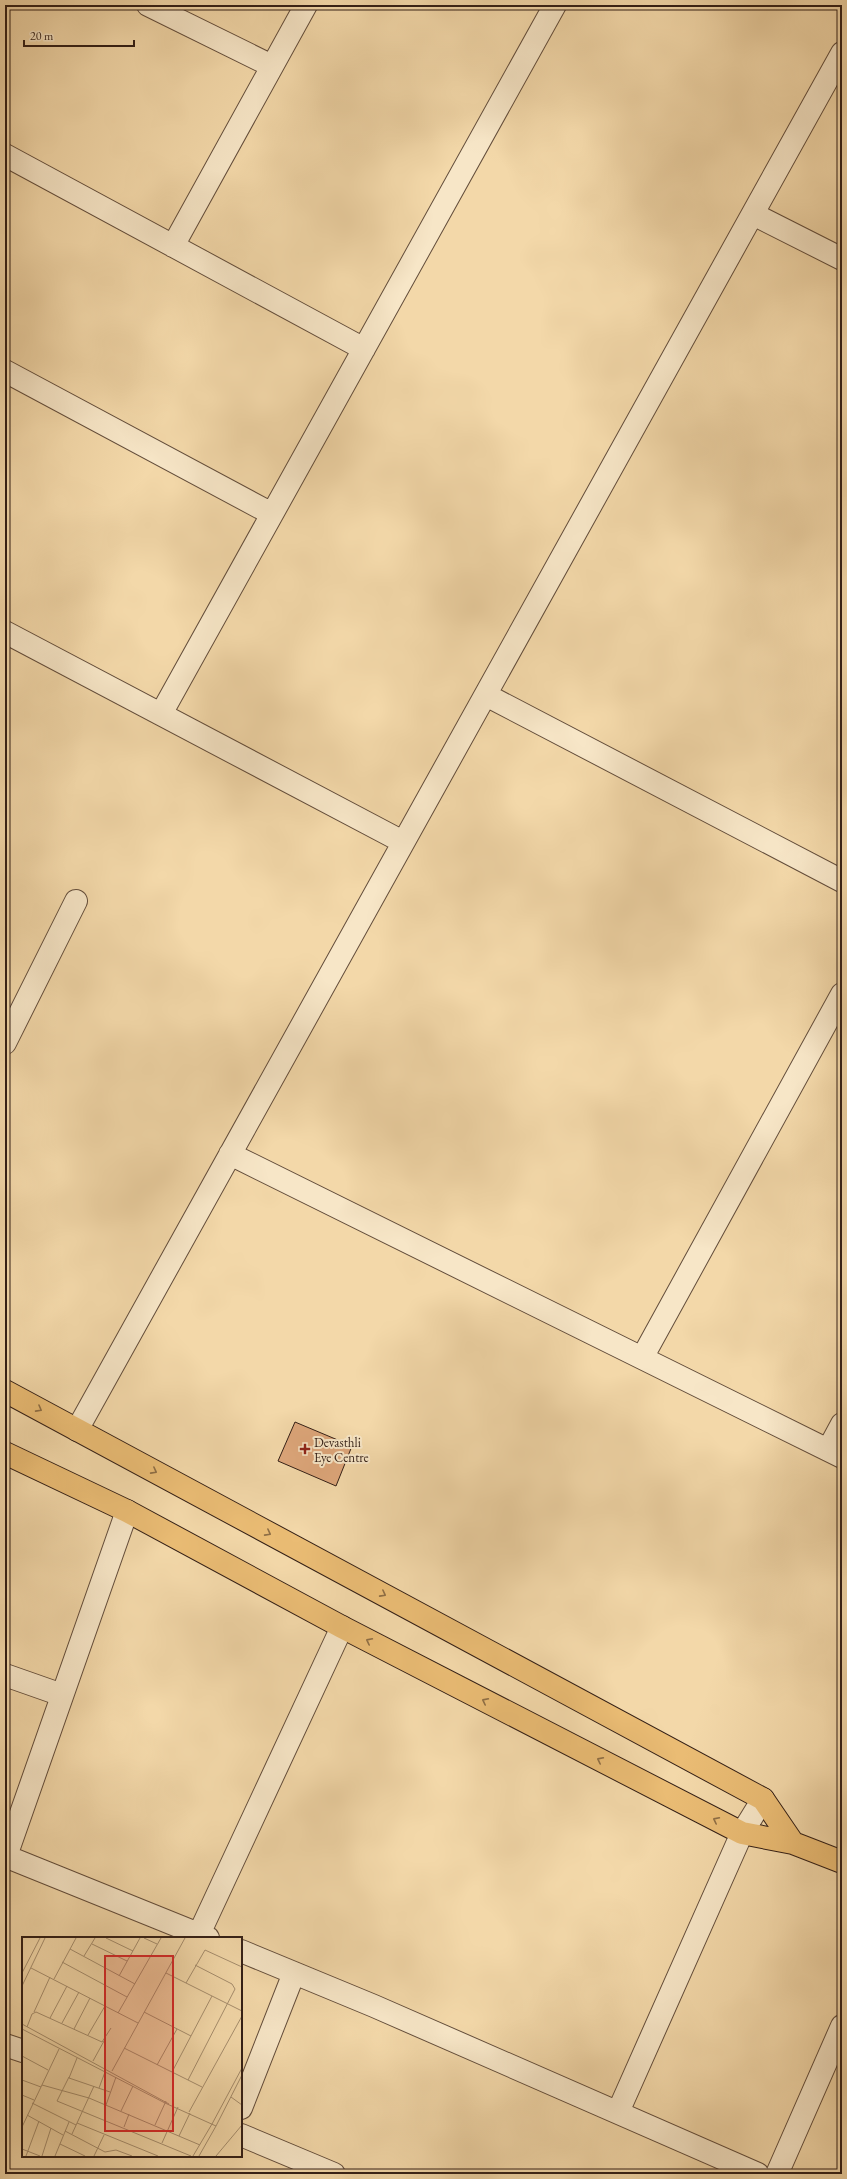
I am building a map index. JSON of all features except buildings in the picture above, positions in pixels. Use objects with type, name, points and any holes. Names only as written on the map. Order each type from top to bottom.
[{"type":"main road","points":[[5,1391],[763,1799],[793,1843]]},
{"type":"main road","points":[[5,1452],[127,1511],[342,1627],[742,1833],[793,1843],[842,1862]]},
{"type":"street","points":[[148,5],[272,66]]},
{"type":"street","points":[[173,246],[306,5]]},
{"type":"street","points":[[161,714],[555,5]]},
{"type":"street","points":[[77,1430],[842,53]]},
{"type":"street","points":[[5,155],[364,349]]},
{"type":"street","points":[[753,214],[842,258]]},
{"type":"street","points":[[5,371],[272,514]]},
{"type":"street","points":[[5,632],[403,842]]},
{"type":"street","points":[[486,695],[842,881]]},
{"type":"street","points":[[5,1043],[76,901]]},
{"type":"street","points":[[642,1358],[842,994]]},
{"type":"street","points":[[230,1154],[835,1454],[842,1424]]},
{"type":"street","points":[[127,1511],[5,1856],[204,1936],[342,1627]]},
{"type":"street","points":[[5,1675],[62,1695]]},
{"type":"street","points":[[618,2112],[742,1833],[763,1799]]},
{"type":"street","points":[[242,1951],[618,2112],[758,2174]]},
{"type":"street","points":[[242,2105],[294,1973]]},
{"type":"street","points":[[777,2174],[842,2026]]},
{"type":"street","points":[[5,2045],[22,2051]]},
{"type":"street","points":[[242,2135],[334,2174]]},
{"type":"place","name":"Devasthli Eye Centre","points":[[305,1449]]}]
